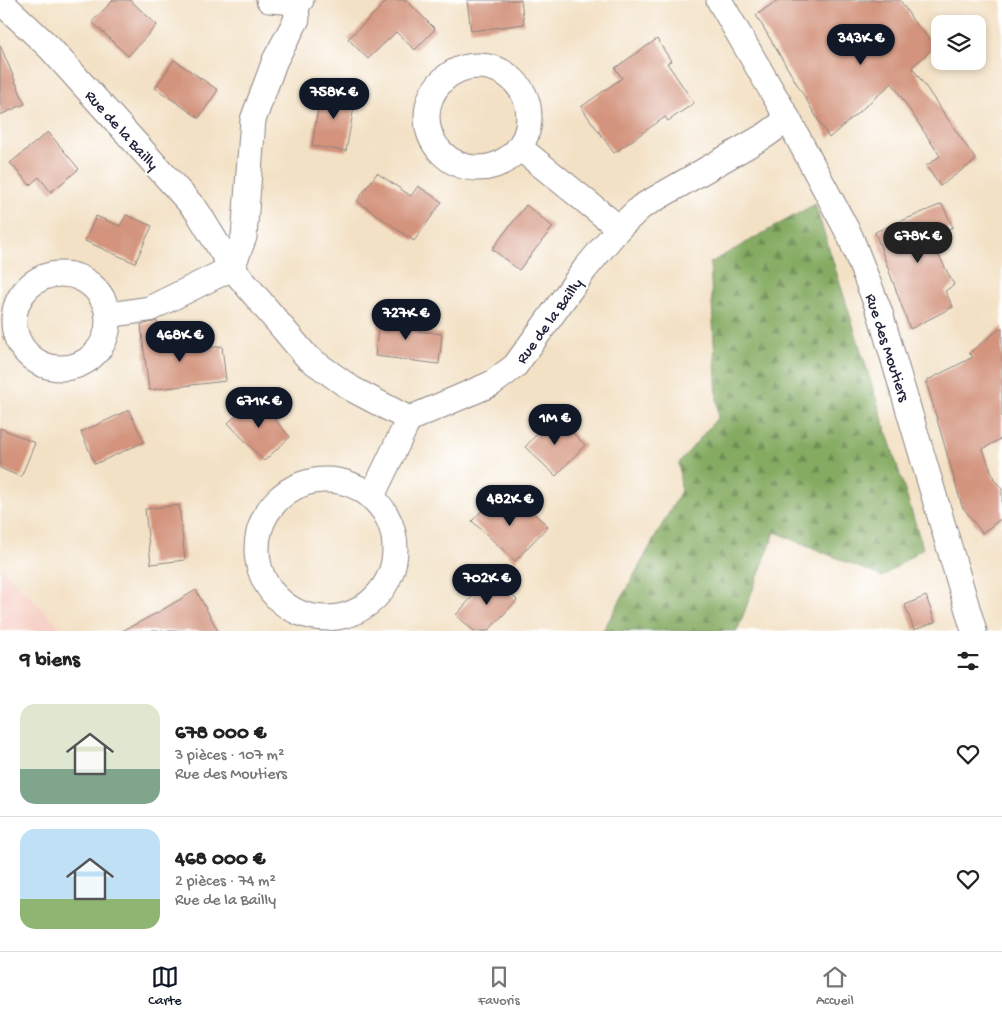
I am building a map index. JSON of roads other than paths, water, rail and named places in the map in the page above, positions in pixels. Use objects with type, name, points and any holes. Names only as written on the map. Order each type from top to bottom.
[{"type":"street","points":[[108,315],[149,309],[232,268],[244,237],[254,120],[276,60],[297,19],[299,1],[269,0]]},
{"type":"street","name":"Rue des Moutiers","points":[[719,0],[788,119],[850,236],[880,313],[973,626]]},
{"type":"street","name":"Rue de la Bailly","points":[[0,1],[50,47],[197,211],[232,268],[307,357],[352,390],[409,419],[491,384],[515,366],[586,269],[619,228],[641,207],[766,135],[788,119]]},
{"type":"street","points":[[474,66],[490,67],[506,74],[519,85],[529,108],[528,133],[520,148],[508,160],[492,168],[475,169],[458,165],[451,161],[433,143],[427,127],[427,110],[432,93],[443,80],[457,70],[474,66]]},
{"type":"street","points":[[520,148],[619,228]]},
{"type":"street","points":[[372,496],[409,419]]},
{"type":"street","points":[[332,480],[353,485],[372,496],[387,515],[395,538],[395,562],[386,585],[371,603],[350,615],[325,619],[302,615],[281,602],[266,586],[258,566],[256,544],[262,522],[273,504],[290,490],[310,482],[332,480]]}]
